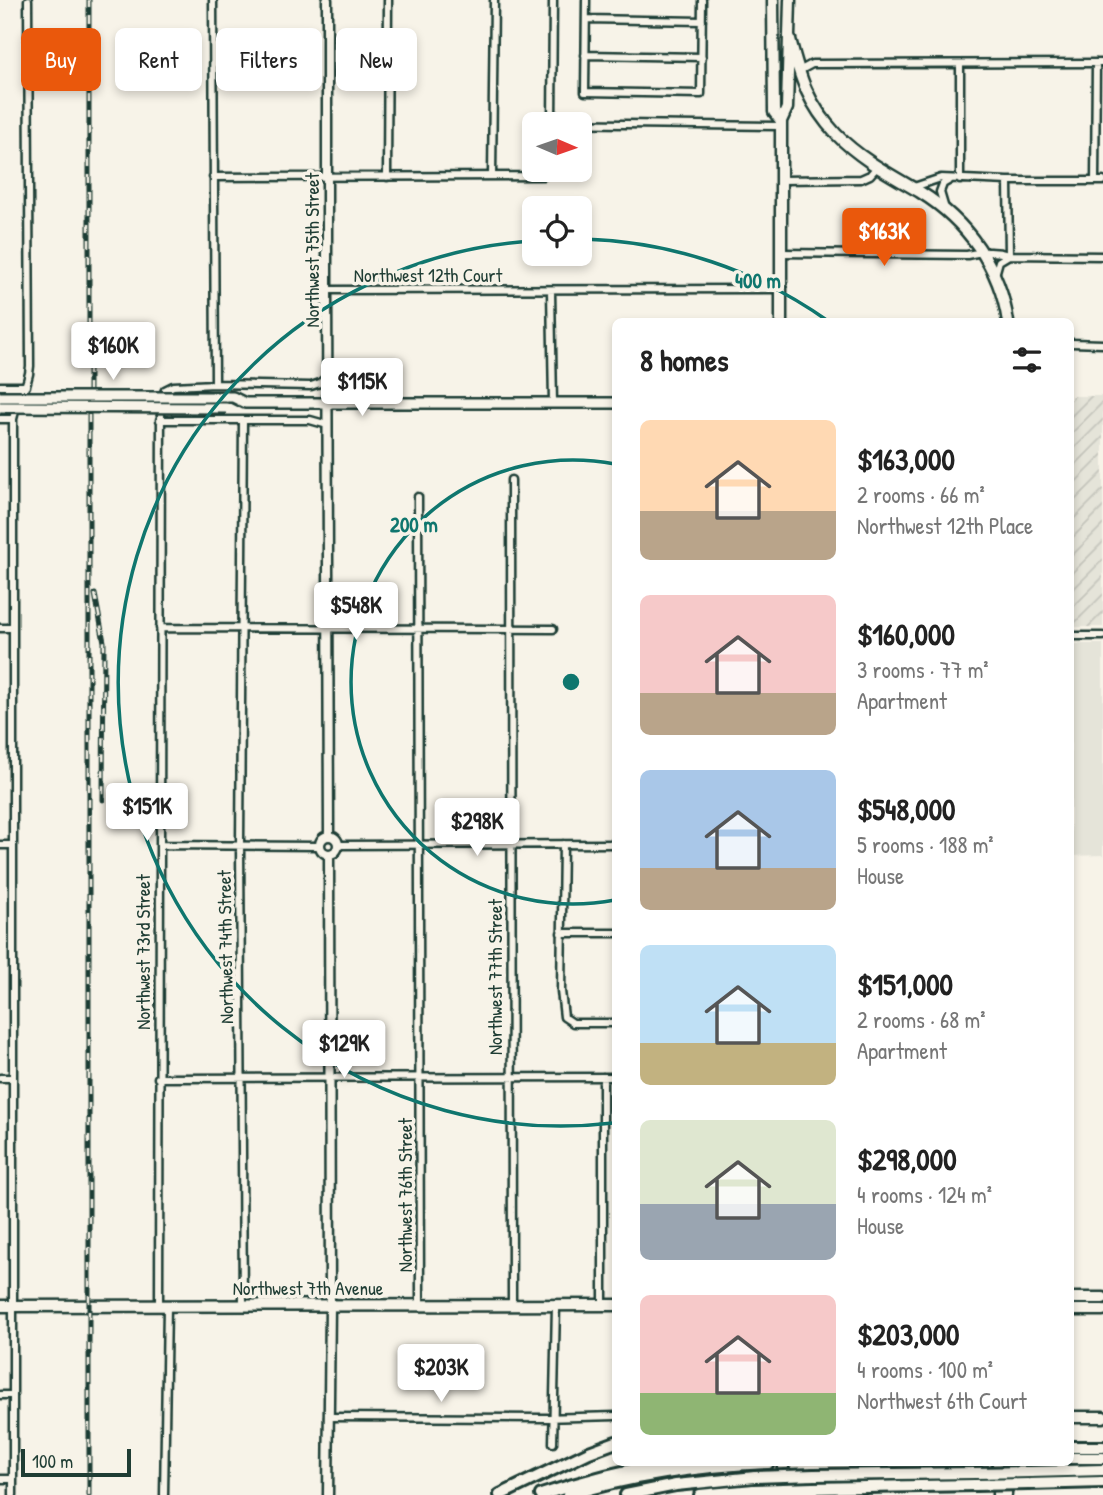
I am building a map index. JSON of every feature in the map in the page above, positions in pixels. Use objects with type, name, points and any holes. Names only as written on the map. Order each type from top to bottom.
[{"type":"highway","points":[[500,1495],[612,1443]]},
{"type":"highway","points":[[1074,1447],[1103,1447]]},
{"type":"highway","points":[[1074,1458],[1103,1458]]},
{"type":"highway","points":[[541,1495],[591,1479],[650,1466]]},
{"type":"highway","points":[[568,1495],[653,1474],[728,1466]]},
{"type":"highway","points":[[1029,1478],[1103,1470]]},
{"type":"highway","points":[[626,1495],[755,1477],[814,1475],[975,1479]]},
{"type":"highway","points":[[701,1495],[975,1479],[1029,1478],[1103,1482]]},
{"type":"main road","points":[[772,0],[774,112],[781,123]]},
{"type":"main road","points":[[782,318],[781,123],[788,108],[790,0]]},
{"type":"main road","points":[[790,39],[808,96],[829,126],[849,146],[877,167],[912,187],[960,223],[981,251],[995,277],[1007,318]]},
{"type":"main road","points":[[0,397],[233,397],[245,403]]},
{"type":"main road","points":[[0,407],[233,408],[245,403],[612,404]]},
{"type":"main road","points":[[1074,1298],[1103,1298]]},
{"type":"main road","name":"Northwest 7th Avenue","points":[[0,1306],[612,1305]]},
{"type":"main road","points":[[1074,1310],[1103,1310]]},
{"type":"main road","points":[[1074,1417],[1103,1417]]},
{"type":"main road","points":[[783,1466],[783,1495]]},
{"type":"main road","points":[[998,1466],[998,1495]]},
{"type":"main road","points":[[1006,1466],[1006,1495]]},
{"type":"street","points":[[13,1495],[13,419],[26,386],[30,366],[28,0]]},
{"type":"street","points":[[213,0],[215,384],[311,386],[328,376]]},
{"type":"street","name":"Northwest 75th Street","points":[[327,0],[329,836]]},
{"type":"street","points":[[387,177],[388,0]]},
{"type":"street","points":[[492,176],[494,0]]},
{"type":"street","points":[[552,112],[553,0]]},
{"type":"street","points":[[586,0],[585,92],[701,94],[702,0]]},
{"type":"street","points":[[586,19],[702,20]]},
{"type":"street","points":[[585,55],[702,57]]},
{"type":"street","points":[[798,71],[812,64],[1099,63],[1099,181],[941,178],[912,187]]},
{"type":"street","points":[[956,179],[960,64]]},
{"type":"street","points":[[592,124],[781,123]]},
{"type":"street","points":[[781,180],[861,179],[870,175],[877,167]]},
{"type":"street","points":[[213,177],[522,176]]},
{"type":"street","points":[[946,211],[940,190],[943,184],[956,179]]},
{"type":"street","points":[[1008,181],[1009,255]]},
{"type":"street","points":[[781,253],[967,255],[981,251],[1009,255],[1103,256]]},
{"type":"street","points":[[995,277],[999,261],[1009,255]]},
{"type":"street","name":"Northwest 12th Court","points":[[327,290],[781,289]]},
{"type":"street","points":[[551,291],[552,403]]},
{"type":"street","points":[[1074,343],[1103,344]]},
{"type":"street","name":"Northwest 73rd Street","points":[[164,1495],[158,1078],[160,420],[161,399],[165,390],[173,386],[215,384]]},
{"type":"street","points":[[0,386],[26,386]]},
{"type":"street","points":[[0,419],[13,419]]},
{"type":"street","points":[[160,420],[310,420],[328,425]]},
{"type":"street","name":"Northwest 74th Street","points":[[243,420],[240,845],[243,1306]]},
{"type":"street","name":"Northwest 77th Street","points":[[511,480],[512,1305]]},
{"type":"street","name":"Northwest 76th Street","points":[[418,497],[420,1305]]},
{"type":"street","points":[[0,628],[13,628]]},
{"type":"street","points":[[160,628],[553,629]]},
{"type":"street","points":[[1074,636],[1103,636]]},
{"type":"street","points":[[329,836],[334,838],[338,845],[334,853],[329,854],[323,852],[320,846],[322,839],[329,836]]},
{"type":"street","points":[[338,845],[612,844]]},
{"type":"street","points":[[0,845],[13,845]]},
{"type":"street","points":[[160,845],[320,846]]},
{"type":"street","points":[[563,845],[561,991],[564,1017],[573,1023],[612,1023]]},
{"type":"street","points":[[328,1495],[329,854]]},
{"type":"street","points":[[561,933],[612,933]]},
{"type":"street","points":[[603,1077],[603,1305]]},
{"type":"street","points":[[158,1078],[612,1077]]},
{"type":"street","points":[[0,1078],[13,1078]]},
{"type":"street","points":[[553,1443],[555,1305]]},
{"type":"street","points":[[0,1395],[13,1395]]},
{"type":"street","points":[[328,1417],[612,1416]]},
{"type":"street","points":[[0,1479],[13,1479]]},
{"type":"shaded area","points":[[1074,396],[1103,396],[1103,627],[1074,627]]},
{"type":"shaded area","points":[[1074,644],[1103,644],[1103,855],[1074,856]]},
{"type":"railway","points":[[89,0],[89,1495]]},
{"type":"railway","points":[[95,594],[104,642],[103,800]]}]
